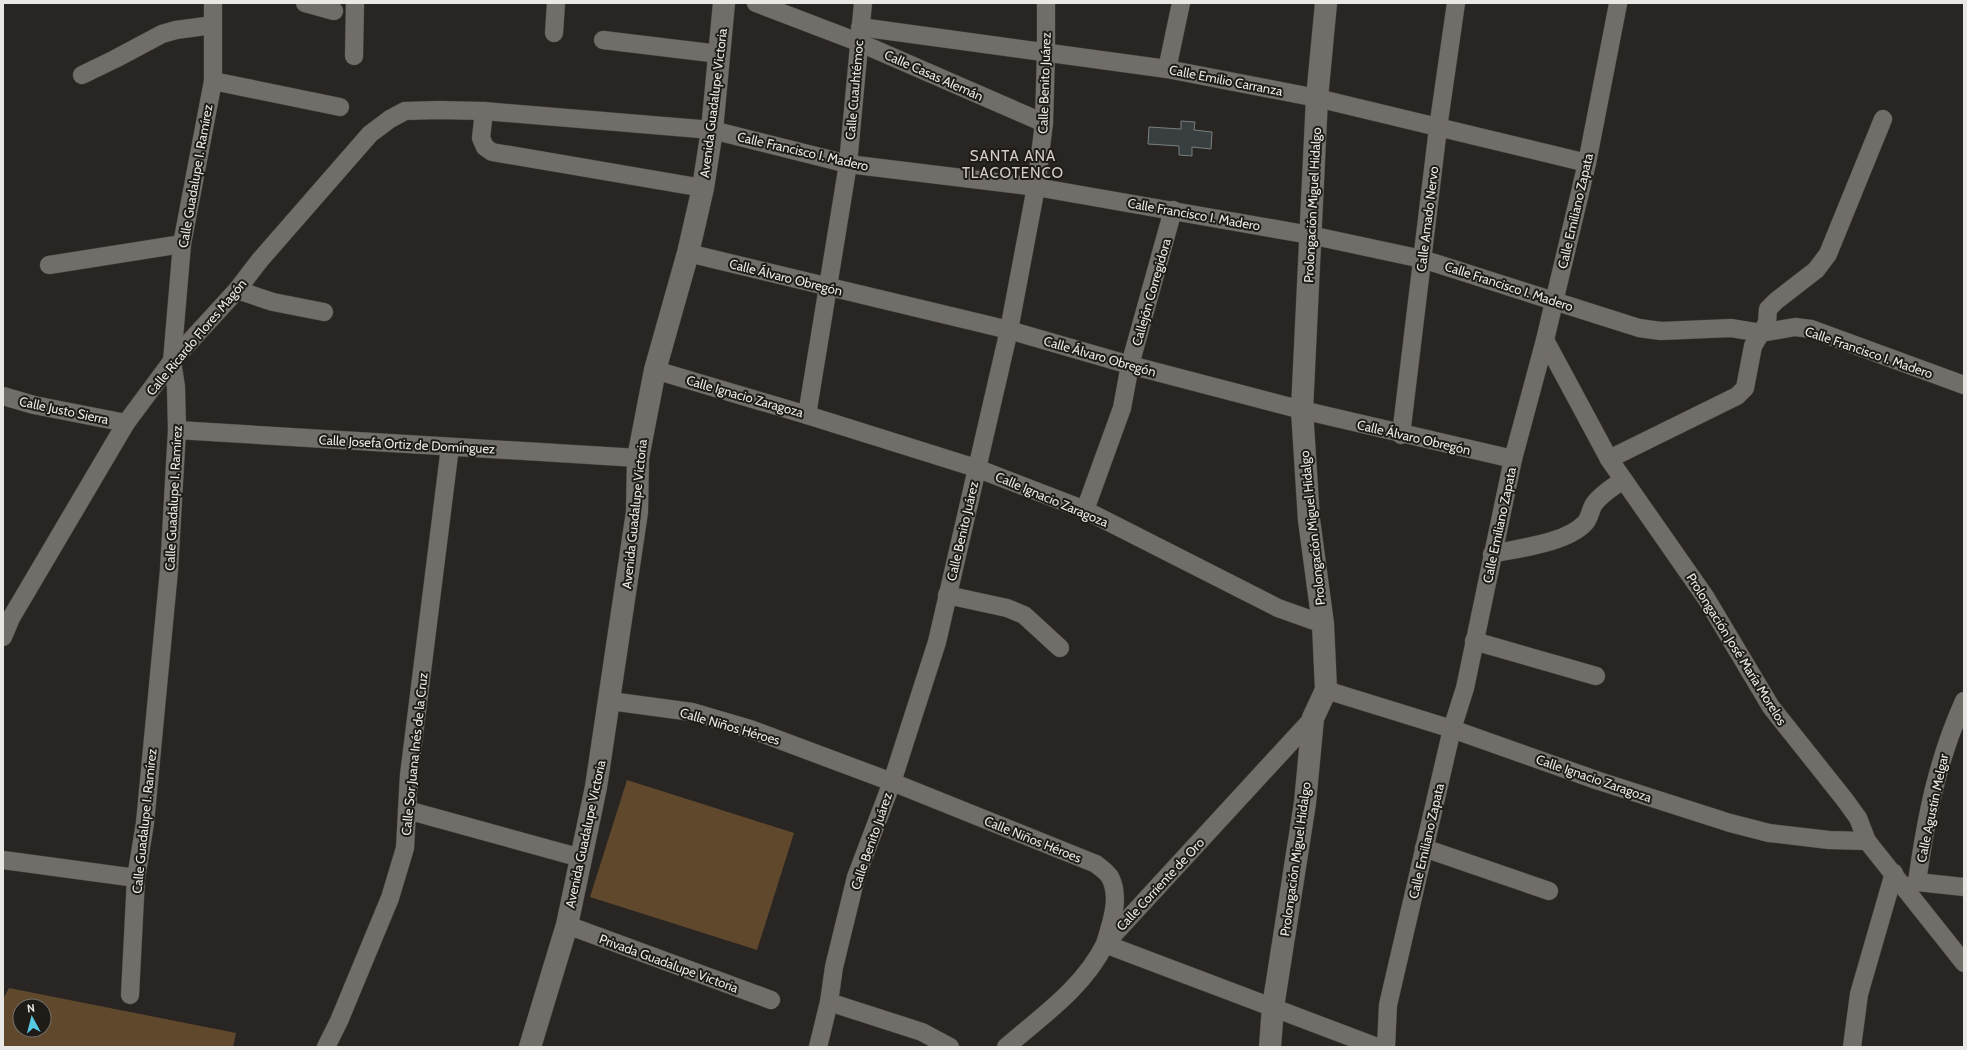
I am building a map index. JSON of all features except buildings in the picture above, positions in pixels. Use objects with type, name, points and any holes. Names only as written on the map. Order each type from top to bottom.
[{"type":"street","name":"Calle Guadalupe I. Ramírez","points":[[130,995],[136,878],[145,823],[170,570],[177,430],[176,387],[172,361],[182,244],[213,81],[213,3]]},
{"type":"street","points":[[306,3],[334,11]]},
{"type":"street","points":[[354,3],[354,56]]},
{"type":"street","points":[[554,33],[556,3]]},
{"type":"street","name":"Avenida Guadalupe Victoria","points":[[530,1047],[567,924],[596,787],[637,512],[638,458],[655,370],[688,253],[703,188],[712,130],[724,3]]},
{"type":"street","name":"Calle Casas Alemán","points":[[756,3],[859,35],[1044,123]]},
{"type":"street","name":"Calle Cuauhtémoc","points":[[807,415],[829,288],[848,164],[863,3]]},
{"type":"street","name":"Calle Benito Juárez","points":[[818,1047],[829,1002],[834,967],[856,877],[892,782],[937,642],[976,468],[1010,330],[1036,187],[1044,123],[1046,3]]},
{"type":"street","points":[[1167,69],[1181,3]]},
{"type":"street","name":"Prolongación Miguel Hidalgo","points":[[1270,1047],[1273,1007],[1304,803],[1313,718],[1326,690],[1323,624],[1309,520],[1302,410],[1317,98],[1326,3]]},
{"type":"street","name":"Calle Amado Nervo","points":[[1401,435],[1438,128],[1456,3]]},
{"type":"street","name":"Calle Emiliano Zapata","points":[[1386,1047],[1388,1005],[1452,729],[1465,688],[1513,460],[1545,340],[1587,163],[1618,4]]},
{"type":"street","points":[[82,74],[115,59],[162,34],[176,30],[213,25]]},
{"type":"street","name":"Calle Emilio Carranza","points":[[859,35],[1046,53],[1167,69],[1317,98],[1587,163]]},
{"type":"street","points":[[603,40],[719,54]]},
{"type":"street","points":[[213,81],[340,107]]},
{"type":"street","name":"Calle Francisco I. Madero","points":[[405,111],[484,111],[712,130],[848,164],[1036,187],[1174,210],[1310,235],[1422,259],[1646,329],[1661,331],[1731,328],[1761,333],[1795,327],[1811,329],[1964,386]]},
{"type":"street","name":"Calle Ricardo Flores Magón","points":[[3,637],[15,611],[126,423],[172,361],[237,290],[260,260],[370,134],[390,119],[405,111]]},
{"type":"street","points":[[484,111],[482,138],[485,147],[492,152],[703,188]]},
{"type":"street","points":[[1609,459],[1737,396],[1745,388],[1753,346],[1767,323],[1768,309],[1816,270],[1828,254],[1883,119]]},
{"type":"street","name":"Callejón Corregidora","points":[[1085,510],[1122,408],[1130,365],[1174,210]]},
{"type":"street","points":[[49,264],[182,244]]},
{"type":"street","name":"Calle Álvaro Obregón","points":[[688,253],[829,288],[1010,330],[1130,365],[1302,410],[1401,435],[1513,460]]},
{"type":"street","points":[[237,290],[273,302],[324,312]]},
{"type":"street","name":"Prolongación José María Morelos","points":[[1545,340],[1609,459],[1706,598],[1771,707],[1858,818],[1867,841],[1894,873],[1911,885],[1964,963]]},
{"type":"street","name":"Calle Ignacio Zaragoza","points":[[655,370],[807,415],[976,468],[1085,510],[1278,608],[1323,624]]},
{"type":"street","name":"Calle Justo Sierra","points":[[3,396],[34,405],[126,423]]},
{"type":"street","name":"Calle Josefa Ortiz de Domínguez","points":[[177,430],[638,458]]},
{"type":"street","name":"Calle Sor Juana Inés de la Cruz","points":[[326,1047],[339,1021],[390,898],[405,848],[407,810],[450,447]]},
{"type":"street","points":[[1492,554],[1557,539],[1574,532],[1586,523],[1594,504],[1604,494],[1623,480]]},
{"type":"street","points":[[947,595],[1007,608],[1024,615],[1060,648]]},
{"type":"street","points":[[1474,642],[1596,676]]},
{"type":"street","name":"Calle Ignacio Zaragoza","points":[[1326,690],[1452,729],[1599,781],[1769,833],[1829,840],[1867,841]]},
{"type":"street","name":"Calle Niños Héroes","points":[[610,701],[692,712],[750,729],[892,782],[1096,864],[1110,876],[1115,894],[1114,912],[1105,944]]},
{"type":"street","name":"Calle Agustín Melgar","points":[[1911,885],[1936,776],[1949,734],[1964,701]]},
{"type":"street","name":"Calle Corriente de Oro","points":[[1006,1047],[1078,984],[1096,961],[1105,944],[1313,718]]},
{"type":"street","points":[[407,810],[580,858]]},
{"type":"street","points":[[1424,848],[1549,892]]},
{"type":"street","points":[[3,860],[136,878]]},
{"type":"street","points":[[1852,1047],[1859,994],[1894,873]]},
{"type":"street","points":[[1911,885],[1964,887]]},
{"type":"street","name":"Privada Guadalupe Victoria","points":[[567,924],[772,1000]]},
{"type":"street","points":[[1105,944],[1377,1047]]},
{"type":"street","points":[[829,1002],[922,1032],[950,1047]]},
{"type":"shaded area","points":[[627,780],[794,833],[757,950],[590,897]]},
{"type":"shaded area","points":[[9,988],[236,1033],[233,1047],[3,1047],[3,999]]},
{"type":"district","name":"SANTA ANA TLACOTENCO","points":[[1013,164]]}]
